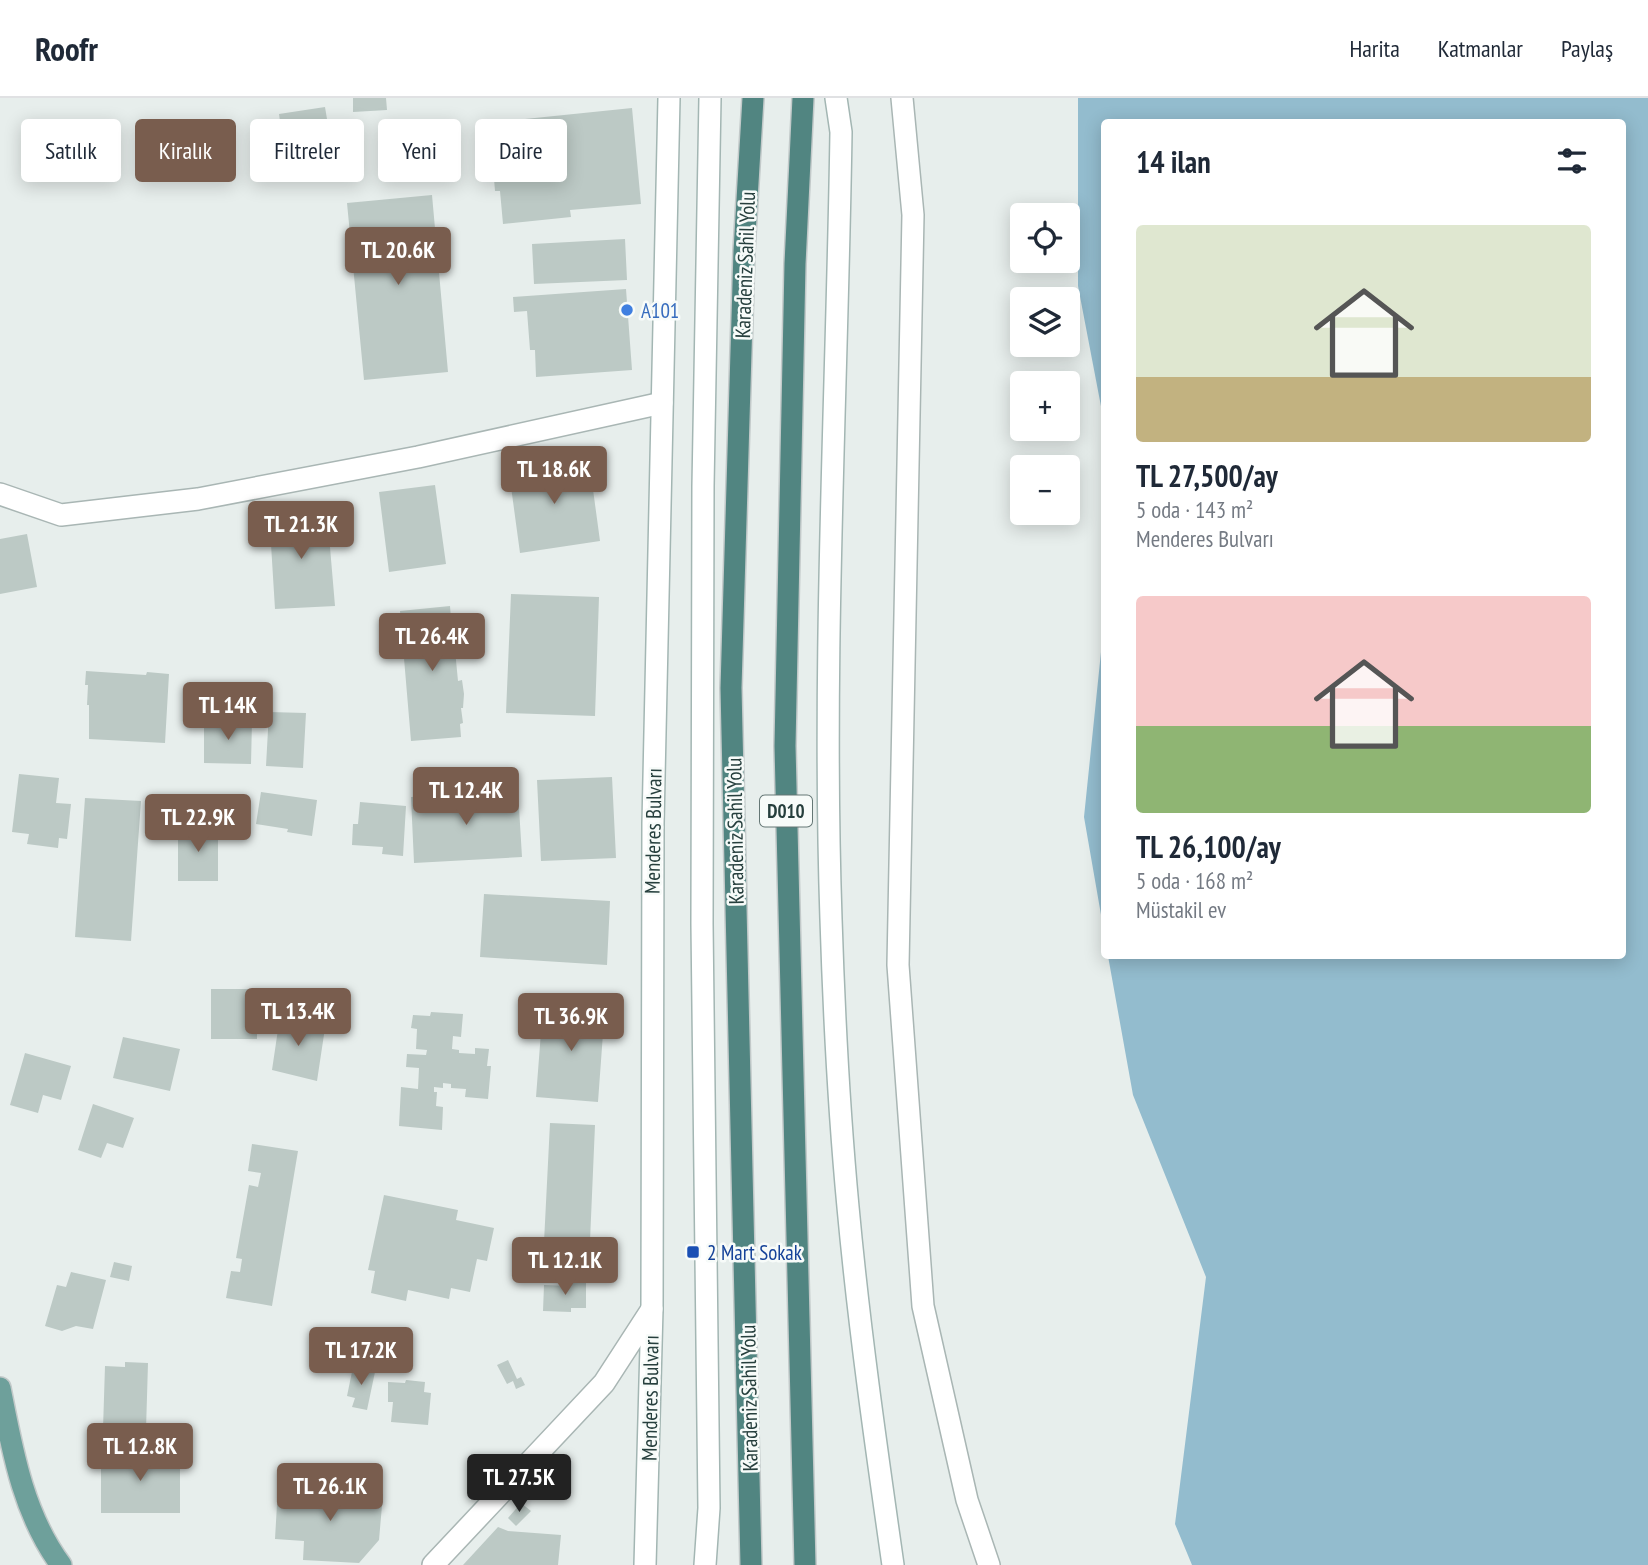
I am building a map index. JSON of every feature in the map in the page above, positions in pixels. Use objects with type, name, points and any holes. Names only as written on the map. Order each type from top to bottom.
[{"type":"highway","name":"Karadeniz Sahil Yolu","points":[[751,1565],[731,688],[744,251],[753,98]]},
{"type":"highway","name":"D010","points":[[803,98],[795,264],[785,747],[805,1565]]},
{"type":"main road","name":"Menderes Bulvarı","points":[[645,1565],[652,1309],[653,823],[669,98]]},
{"type":"main road","points":[[705,1565],[709,1507],[702,923],[703,499],[710,98]]},
{"type":"main road","points":[[836,98],[842,132],[831,502],[828,753],[831,916],[838,1077],[849,1219],[892,1565]]},
{"type":"main road","points":[[902,98],[913,215],[898,965],[923,1306],[967,1500],[989,1565]]},
{"type":"main road","points":[[0,494],[61,515],[198,499],[418,457],[662,403]]},
{"type":"main road","points":[[433,1565],[604,1383],[652,1309]]},
{"type":"main road","points":[[0,1388],[16,1471],[47,1546],[61,1565]]},
{"type":"water","points":[[1078,98],[1648,98],[1648,1565],[1192,1565],[1175,1524],[1206,1277],[1133,1095],[1109,959],[1626,959],[1626,119],[1101,119],[1101,406],[1078,287]]},
{"type":"water","points":[[1101,652],[1101,915],[1084,817]]},
{"type":"building","points":[[353,98],[386,98],[387,110],[353,112]]},
{"type":"building","points":[[325,107],[327,119],[280,119],[279,114]]},
{"type":"building","points":[[632,108],[641,204],[570,210],[571,217],[503,224],[500,191],[495,191],[494,182],[567,182],[567,119],[525,119]]},
{"type":"building","points":[[432,195],[448,372],[364,380],[347,203]]},
{"type":"building","points":[[625,239],[627,280],[534,284],[532,244]]},
{"type":"building","points":[[626,289],[632,370],[536,377],[535,350],[530,350],[527,311],[514,312],[513,297]]},
{"type":"building","points":[[589,460],[600,541],[520,553],[509,472]]},
{"type":"building","points":[[435,485],[446,564],[389,572],[379,492]]},
{"type":"building","points":[[287,509],[300,518],[327,512],[335,606],[275,609],[269,512]]},
{"type":"building","points":[[27,534],[37,587],[0,594],[0,539]]},
{"type":"building","points":[[511,594],[599,597],[595,716],[506,713]]},
{"type":"building","points":[[450,606],[451,619],[457,619],[460,649],[455,650],[458,681],[462,680],[464,694],[461,737],[411,741],[400,611]]},
{"type":"building","points":[[86,671],[169,674],[165,743],[89,739]]},
{"type":"building","points":[[269,712],[306,713],[303,768],[266,766]]},
{"type":"building","points":[[204,720],[252,721],[251,764],[204,763]]},
{"type":"building","points":[[19,774],[59,778],[56,803],[71,804],[67,839],[59,838],[58,848],[27,844],[29,834],[12,832]]},
{"type":"building","points":[[612,777],[616,858],[541,861],[537,780]]},
{"type":"building","points":[[518,791],[522,857],[414,863],[411,797]]},
{"type":"building","points":[[261,792],[317,800],[312,836],[256,824]]},
{"type":"building","points":[[85,798],[141,801],[131,941],[75,937]]},
{"type":"building","points":[[360,802],[406,806],[403,856],[382,854],[383,847],[352,845],[353,824],[358,824]]},
{"type":"building","points":[[178,828],[218,828],[218,881],[178,881]]},
{"type":"building","points":[[484,894],[610,901],[607,965],[480,957]]},
{"type":"building","points":[[211,989],[257,989],[257,1039],[211,1039]]},
{"type":"building","points":[[549,1002],[605,1006],[598,1102],[536,1097],[541,1032],[547,1032]]},
{"type":"building","points":[[431,1012],[463,1014],[461,1037],[453,1036],[452,1049],[459,1050],[459,1053],[475,1054],[475,1048],[489,1049],[487,1066],[491,1066],[488,1099],[465,1097],[466,1089],[451,1088],[451,1084],[443,1083],[443,1088],[434,1087],[434,1092],[437,1092],[436,1106],[443,1107],[442,1130],[399,1126],[401,1087],[418,1089],[419,1068],[406,1067],[407,1054],[426,1055],[427,1050],[416,1049],[417,1029],[411,1028],[413,1015],[430,1016]]},
{"type":"building","points":[[280,1016],[311,1021],[310,1025],[325,1028],[317,1081],[272,1070]]},
{"type":"building","points":[[123,1037],[180,1049],[170,1091],[113,1078]]},
{"type":"building","points":[[25,1053],[71,1066],[61,1100],[43,1095],[38,1113],[10,1105]]},
{"type":"building","points":[[93,1104],[134,1118],[123,1148],[107,1143],[101,1158],[78,1150]]},
{"type":"building","points":[[550,1123],[595,1125],[589,1264],[543,1262]]},
{"type":"building","points":[[252,1144],[298,1151],[272,1306],[226,1298],[231,1271],[240,1272],[242,1259],[236,1258],[249,1185],[258,1187],[261,1173],[248,1171]]},
{"type":"building","points":[[384,1195],[458,1210],[456,1220],[494,1228],[487,1261],[477,1259],[470,1292],[451,1288],[449,1299],[408,1290],[406,1301],[371,1293],[375,1271],[368,1270]]},
{"type":"building","points":[[114,1262],[132,1266],[129,1281],[110,1277]]},
{"type":"building","points":[[71,1272],[106,1280],[93,1329],[76,1326],[62,1331],[45,1326],[57,1285],[66,1287]]},
{"type":"building","points":[[571,1282],[586,1283],[586,1308],[571,1308],[571,1312],[543,1311],[544,1285],[571,1286]]},
{"type":"building","points":[[508,1360],[517,1379],[521,1377],[525,1385],[516,1389],[513,1381],[507,1384],[497,1365]]},
{"type":"building","points":[[125,1362],[148,1363],[146,1430],[103,1429],[105,1366],[125,1367]]},
{"type":"building","points":[[353,1367],[375,1372],[367,1410],[352,1407],[355,1398],[347,1396]]},
{"type":"building","points":[[406,1380],[425,1382],[424,1392],[431,1393],[428,1425],[391,1422],[393,1402],[388,1402],[388,1382],[405,1383]]},
{"type":"building","points":[[101,1453],[180,1453],[180,1513],[101,1513]]},
{"type":"building","points":[[278,1487],[383,1494],[379,1540],[359,1563],[303,1560],[304,1541],[275,1539]]},
{"type":"building","points":[[521,1503],[531,1511],[516,1526],[508,1518]]},
{"type":"building","points":[[498,1527],[508,1531],[561,1535],[558,1565],[463,1565]]},
{"type":"place","name":"A101","points":[[627,310]]},
{"type":"place","name":"2 Mart Sokak","points":[[693,1252]]}]
